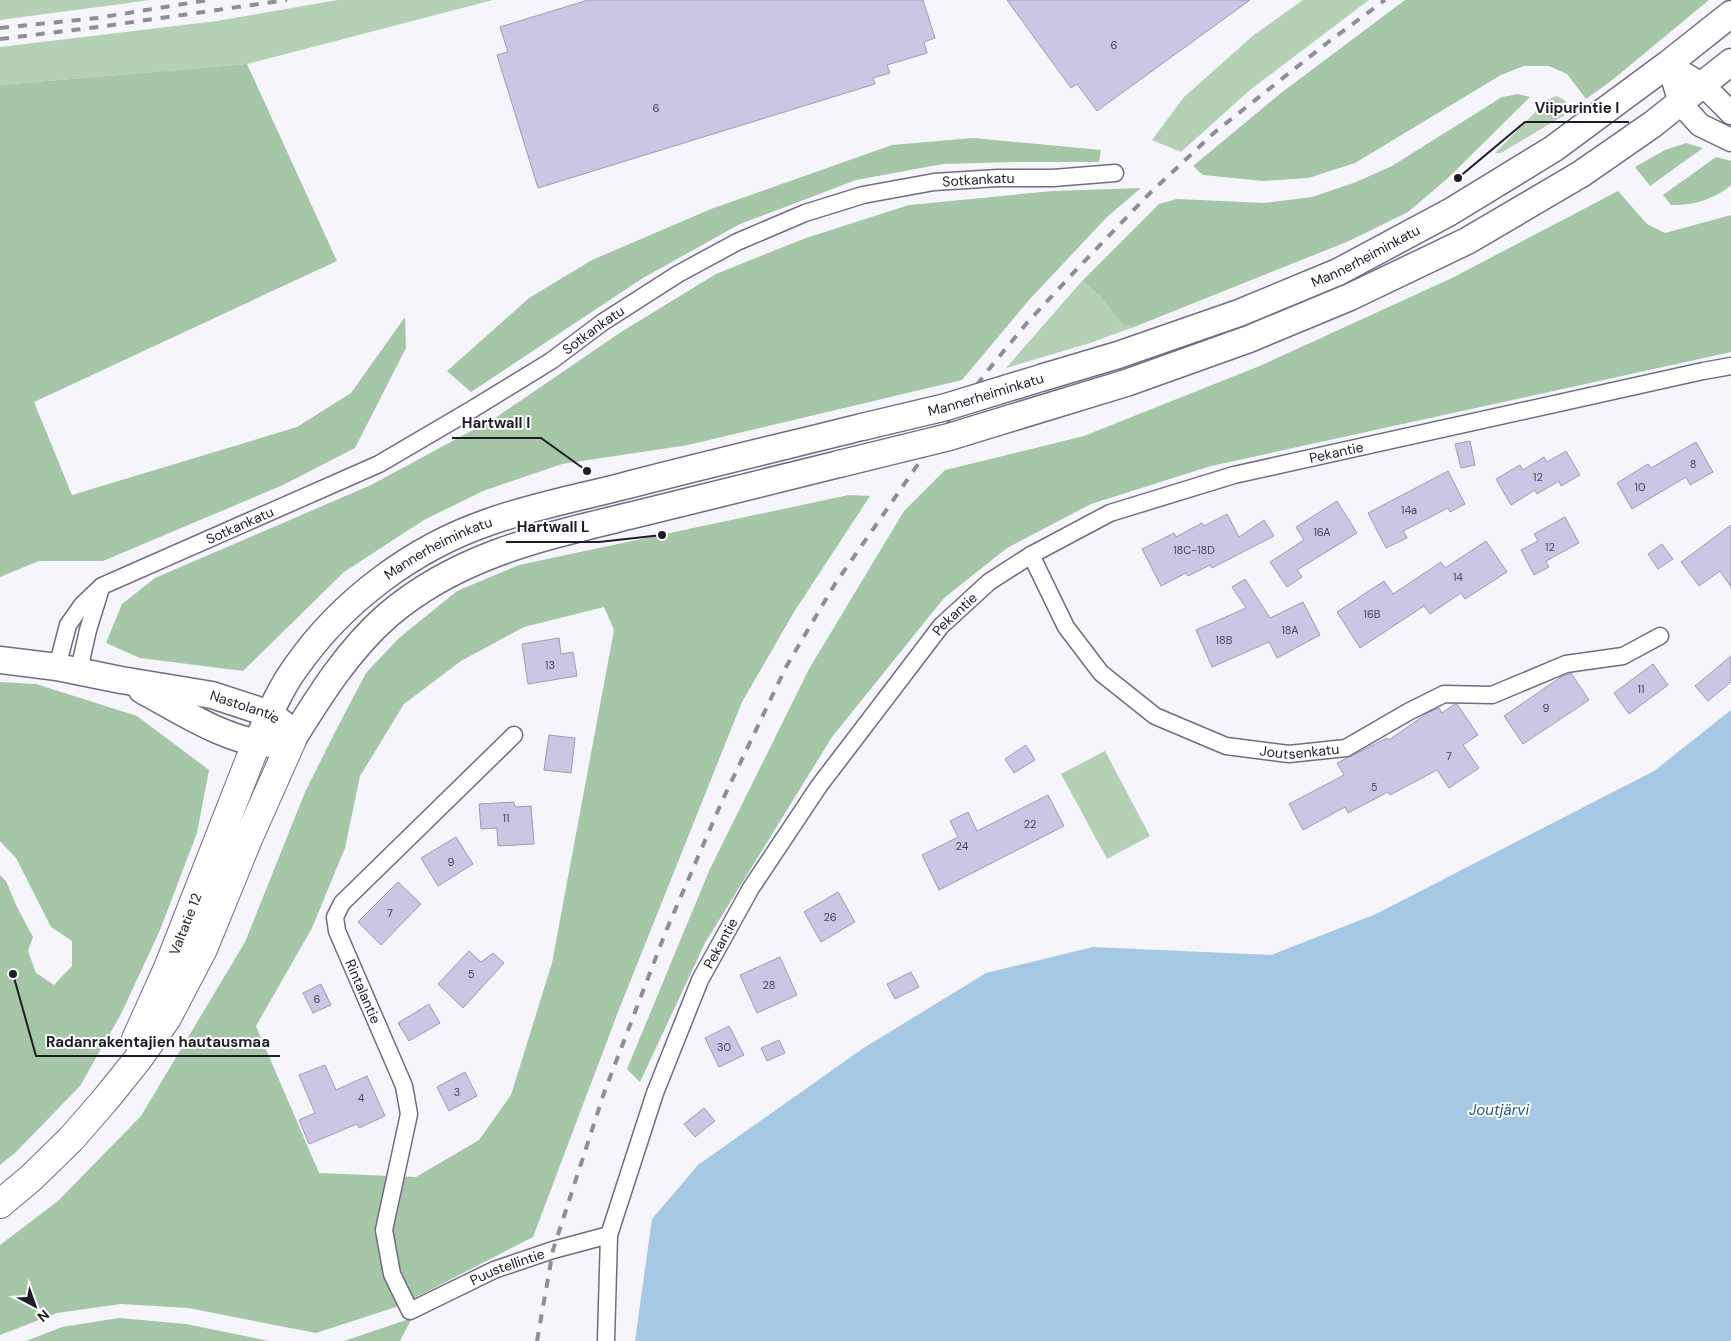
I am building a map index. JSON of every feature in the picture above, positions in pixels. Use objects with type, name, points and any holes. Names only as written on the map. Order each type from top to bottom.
[{"type":"highway","name":"Valtatie 12","points":[[0,1204],[31,1178],[71,1139],[138,1059],[162,1025],[203,949],[248,838],[292,740]]},
{"type":"highway","name":"Valtatie 12","points":[[105,1100],[146,1018],[168,968],[256,744]]},
{"type":"main road","name":"Mannerheiminkatu","points":[[256,744],[281,691],[295,668],[315,642],[369,590],[420,553],[489,522],[946,407],[1118,355],[1239,313],[1338,272],[1450,212],[1553,150],[1731,14]]},
{"type":"main road","name":"Mannerheiminkatu","points":[[292,740],[331,678],[357,646],[388,615],[421,590],[452,572],[486,556],[538,540],[949,437],[1126,383],[1250,339],[1350,297],[1467,242],[1581,174],[1653,124],[1731,62]]},
{"type":"main road","points":[[1668,64],[1702,85],[1731,113]]},
{"type":"main road","points":[[1668,64],[1680,103],[1700,125],[1731,140]]},
{"type":"main road","name":"Nastolantie","points":[[0,660],[68,668],[122,680],[212,695],[270,714],[284,724],[292,740],[273,744],[256,744],[240,739],[214,728],[122,680]]},
{"type":"street","name":"Sotkankatu","points":[[68,668],[88,630],[102,586],[379,464],[551,361],[603,322],[678,274],[737,242],[805,213],[863,195],[934,182],[998,178],[1054,178],[1115,173]]},
{"type":"street","name":"Pekantie","points":[[606,1341],[609,1235],[655,1093],[700,980],[751,888],[819,786],[941,626],[989,582],[1031,555],[1110,513],[1234,474],[1731,366]]},
{"type":"street","name":"Joutsenkatu","points":[[1031,555],[1066,627],[1100,673],[1155,716],[1226,746],[1289,754],[1346,748],[1408,712],[1444,694],[1492,695],[1566,664],[1623,656],[1660,636]]},
{"type":"street","name":"Rintalantie","points":[[410,1311],[392,1274],[384,1230],[409,1114],[404,1086],[337,931],[335,917],[342,903],[514,735]]},
{"type":"street","name":"Puustellintie","points":[[410,1311],[494,1270],[553,1250],[609,1235]]},
{"type":"green space","points":[[0,0],[151,0],[0,20]]},
{"type":"green space","points":[[338,0],[493,0],[247,64],[0,85],[0,47],[217,21]]},
{"type":"green space","points":[[1303,0],[1369,0],[1250,90],[1181,152],[1152,140],[1184,97],[1255,34]]},
{"type":"green space","points":[[1405,0],[1709,0],[1611,81],[1586,99],[1567,74],[1549,66],[1524,66],[1501,75],[1355,163],[1308,178],[1263,181],[1203,175],[1193,166],[1281,93]]},
{"type":"green space","points":[[247,64],[337,261],[34,402],[72,495],[297,427],[351,393],[405,317],[406,348],[355,448],[283,485],[103,561],[39,561],[0,577],[0,85]]},
{"type":"green space","points":[[1518,94],[1530,97],[1448,178],[1408,212],[1349,241],[1134,327],[1123,325],[1100,296],[1082,281],[1159,204],[1177,199],[1264,203],[1312,197],[1356,182],[1392,166],[1502,97]]},
{"type":"green space","points":[[1556,96],[1563,99],[1573,110],[1501,153],[1495,153],[1547,100]]},
{"type":"green space","points":[[973,138],[1101,150],[1099,162],[943,164],[856,180],[740,224],[643,278],[471,392],[447,371],[529,298],[592,260],[711,209],[892,145]]},
{"type":"green space","points":[[1686,143],[1703,148],[1650,186],[1635,167],[1665,150]]},
{"type":"green space","points":[[1716,157],[1731,161],[1731,185],[1703,201],[1671,205],[1663,195]]},
{"type":"green space","points":[[1141,188],[1107,217],[1029,300],[962,380],[688,445],[562,464],[483,491],[424,520],[344,572],[243,671],[140,658],[106,643],[122,604],[155,578],[371,485],[495,418],[621,332],[716,274],[806,238],[909,205],[1053,191]]},
{"type":"green space","points":[[1618,191],[1647,224],[1665,233],[1731,215],[1731,352],[1211,466],[1091,504],[1007,548],[944,598],[832,737],[705,943],[640,1082],[627,1069],[709,871],[809,669],[904,511],[945,470],[1084,436],[1262,365],[1452,278]]},
{"type":"green space","points":[[1082,281],[1100,296],[1123,325],[1134,327],[1090,343],[1006,368]]},
{"type":"green space","points":[[849,495],[870,496],[794,612],[742,702],[618,1012],[533,1237],[399,1306],[316,1333],[188,1308],[121,1304],[57,1313],[0,1335],[0,1245],[58,1201],[141,1116],[245,942],[305,792],[366,673],[399,638],[457,591],[519,565]],"holes":[[[604,607],[614,630],[552,963],[511,1095],[479,1140],[416,1177],[319,1173],[256,1026],[312,928],[345,848],[360,776],[404,704],[461,661],[524,627]]]},
{"type":"green space","points":[[0,682],[36,684],[137,716],[209,770],[197,833],[160,930],[121,1014],[80,1086],[16,1152],[0,1165],[0,875],[6,881],[33,937],[28,951],[36,973],[54,985],[72,966],[72,941],[51,927],[16,858],[0,841]]},
{"type":"green space","points":[[1105,751],[1150,836],[1107,859],[1061,774]]},
{"type":"green space","points":[[119,1318],[186,1324],[269,1341],[26,1341],[62,1327]]},
{"type":"green space","points":[[412,1318],[400,1341],[344,1341]]},
{"type":"water","name":"Joutjärvi","points":[[1731,710],[1731,1341],[635,1341],[652,1219],[698,1165],[862,1049],[986,973],[1093,947],[1271,955],[1376,914],[1654,771]]},
{"type":"building","points":[[588,0],[923,0],[935,38],[924,42],[927,53],[887,65],[890,73],[873,78],[875,84],[538,188],[497,55],[508,52],[500,27]]},
{"type":"building","points":[[1007,0],[1250,0],[1097,111],[1077,84],[1071,88]]},
{"type":"building","points":[[1470,441],[1475,465],[1461,468],[1455,444]]},
{"type":"building","points":[[1696,442],[1713,472],[1690,485],[1686,477],[1632,509],[1617,483],[1648,464],[1651,468]]},
{"type":"building","points":[[1566,451],[1580,475],[1561,486],[1559,481],[1537,494],[1535,490],[1511,505],[1496,479],[1520,465],[1523,470],[1544,457],[1547,462]]},
{"type":"building","points":[[1448,471],[1465,504],[1450,512],[1448,508],[1403,531],[1407,538],[1386,548],[1368,513]]},
{"type":"building","points":[[1337,501],[1357,533],[1297,570],[1302,577],[1287,587],[1270,562],[1304,540],[1296,527]]},
{"type":"building","points":[[1227,514],[1239,537],[1264,520],[1274,536],[1212,568],[1210,565],[1188,576],[1186,573],[1161,586],[1142,549],[1174,533],[1176,537],[1202,523],[1204,526]]},
{"type":"building","points":[[1565,517],[1579,543],[1546,561],[1549,567],[1534,575],[1521,550],[1538,541],[1534,534]]},
{"type":"building","points":[[1731,525],[1731,587],[1720,571],[1699,586],[1681,562]]},
{"type":"building","points":[[1486,541],[1507,572],[1465,599],[1461,593],[1430,614],[1424,606],[1360,648],[1337,612],[1384,581],[1393,594],[1441,562],[1445,568]]},
{"type":"building","points":[[1662,544],[1673,559],[1658,569],[1648,554]]},
{"type":"building","points":[[1245,579],[1270,618],[1303,602],[1320,635],[1277,658],[1269,642],[1212,667],[1196,630],[1246,608],[1232,587]]},
{"type":"building","points":[[559,638],[561,654],[573,652],[577,676],[528,684],[522,644]]},
{"type":"building","points":[[1731,656],[1731,682],[1708,701],[1695,686]]},
{"type":"building","points":[[1653,664],[1668,685],[1629,714],[1614,693]]},
{"type":"building","points":[[1571,673],[1589,700],[1523,744],[1504,716],[1561,677]]},
{"type":"building","points":[[1457,704],[1478,735],[1463,745],[1479,768],[1449,788],[1437,770],[1390,795],[1388,792],[1348,813],[1345,807],[1303,830],[1289,804],[1344,775],[1337,763],[1387,738],[1389,740],[1429,712],[1439,708],[1442,713]]},
{"type":"building","points":[[549,735],[575,738],[571,773],[544,770]]},
{"type":"building","points":[[1026,745],[1035,760],[1014,773],[1005,759]]},
{"type":"building","points":[[1048,795],[1064,826],[939,890],[922,855],[958,837],[950,821],[968,812],[977,831]]},
{"type":"building","points":[[514,802],[515,807],[531,806],[534,844],[498,846],[497,828],[481,829],[479,804]]},
{"type":"building","points":[[456,837],[473,864],[438,886],[421,858]]},
{"type":"building","points":[[398,882],[421,904],[381,945],[358,922]]},
{"type":"building","points":[[838,892],[855,922],[821,942],[804,912]]},
{"type":"building","points":[[469,951],[481,962],[493,953],[504,963],[463,1008],[438,984]]},
{"type":"building","points":[[780,957],[797,995],[757,1013],[740,975]]},
{"type":"building","points":[[911,972],[919,987],[895,999],[887,984]]},
{"type":"building","points":[[321,984],[331,1005],[313,1013],[303,993]]},
{"type":"building","points":[[429,1004],[440,1023],[409,1041],[398,1023]]},
{"type":"building","points":[[729,1026],[744,1055],[719,1067],[705,1038]]},
{"type":"building","points":[[779,1040],[785,1053],[767,1061],[761,1048]]},
{"type":"building","points":[[325,1065],[336,1090],[367,1076],[385,1116],[359,1128],[357,1124],[309,1144],[299,1120],[315,1113],[299,1075]]},
{"type":"building","points":[[465,1072],[477,1096],[449,1111],[437,1087]]},
{"type":"building","points":[[704,1108],[715,1121],[695,1137],[684,1124]]},
{"type":"railway","points":[[0,28],[97,18],[208,0]]},
{"type":"railway","points":[[0,39],[287,0]]},
{"type":"railway","points":[[537,1341],[553,1250],[604,1093],[666,931],[723,799],[786,667],[835,584],[921,460],[985,374],[1026,324],[1077,269],[1149,194],[1215,132],[1327,43],[1385,0]]},
{"type":"place","name":"Viipurintie I","points":[[1458,178]]},
{"type":"place","name":"Hartwall I","points":[[587,471]]},
{"type":"place","name":"Hartwall L","points":[[662,535]]},
{"type":"place","name":"Radanrakentajien hautausmaa","points":[[13,974]]}]
